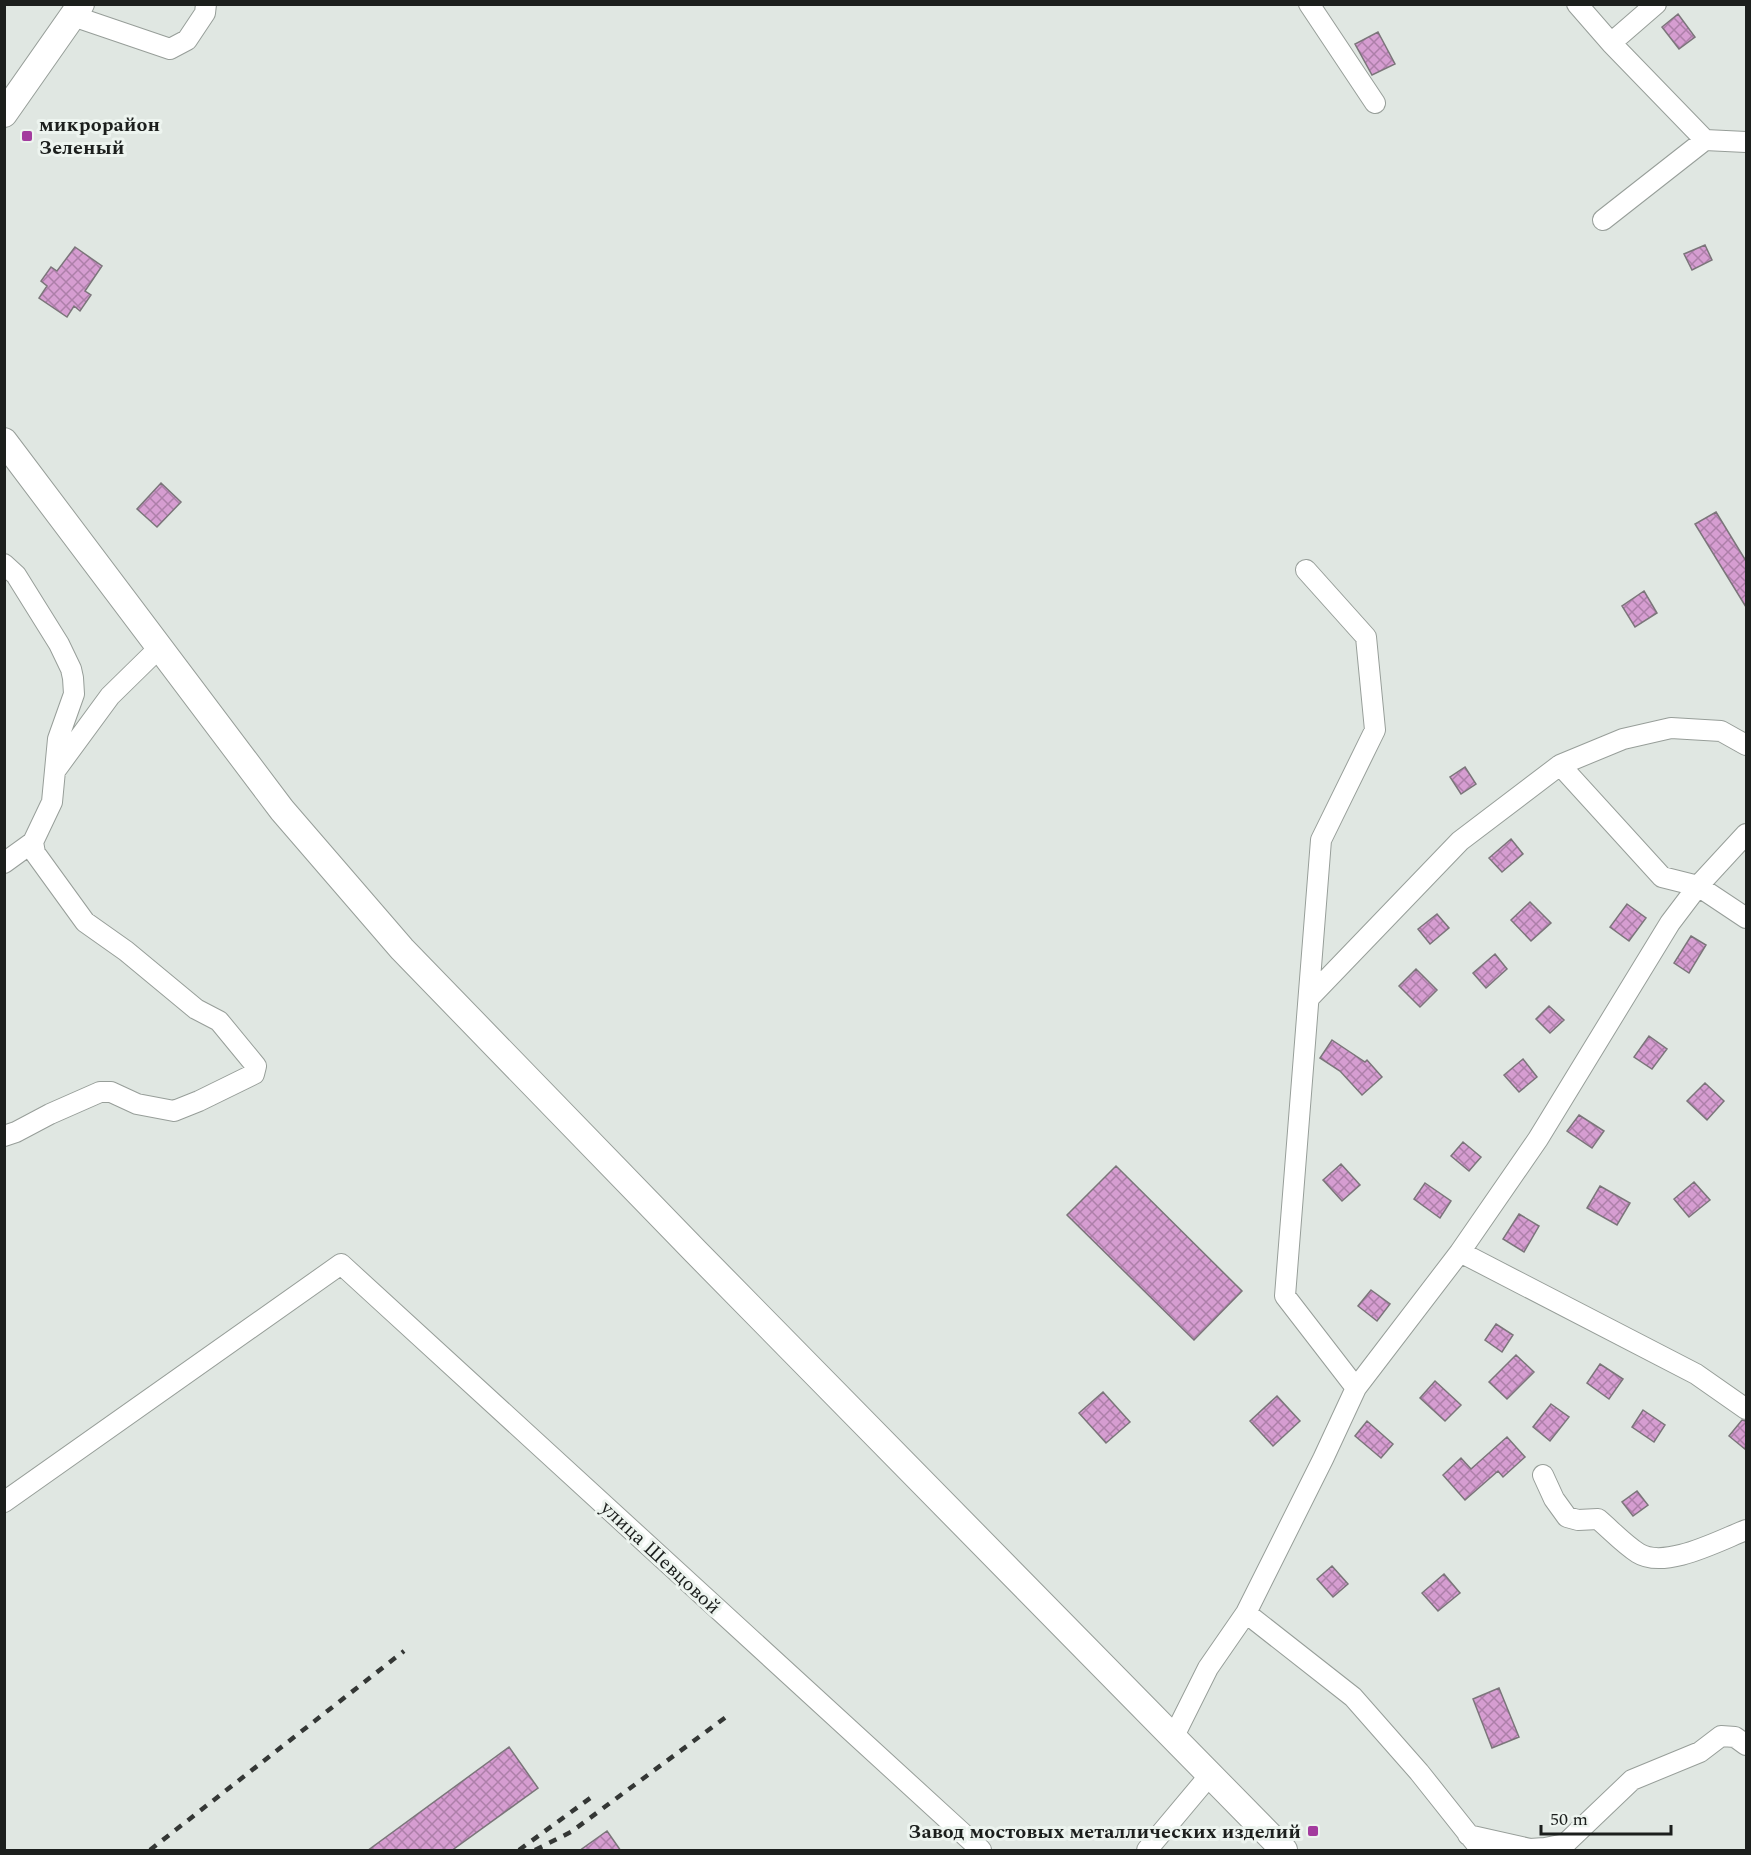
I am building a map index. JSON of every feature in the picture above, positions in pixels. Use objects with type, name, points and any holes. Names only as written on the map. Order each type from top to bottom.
[{"type":"main road","points":[[4,114],[77,10]]},
{"type":"main road","points":[[4,441],[282,810],[402,949],[1284,1851]]},
{"type":"street","points":[[77,10],[170,49],[187,40],[205,13],[206,4]]},
{"type":"street","points":[[1309,4],[1375,103]]},
{"type":"street","points":[[1577,4],[1611,43],[1705,140]]},
{"type":"street","points":[[1611,43],[1656,4]]},
{"type":"street","points":[[1603,220],[1705,140],[1746,142]]},
{"type":"street","points":[[4,564],[16,575],[59,644],[71,669],[74,694],[58,739],[52,802],[33,842],[4,863]]},
{"type":"street","points":[[1306,570],[1366,637],[1375,730],[1321,840],[1285,1296],[1356,1388]]},
{"type":"street","points":[[55,771],[110,696],[160,647]]},
{"type":"street","points":[[1309,998],[1460,841],[1560,765],[1623,739],[1671,728],[1721,731],[1746,745]]},
{"type":"street","points":[[1560,765],[1662,877],[1698,886],[1746,918]]},
{"type":"street","points":[[1173,1738],[1208,1668],[1246,1613],[1356,1388],[1460,1252],[1538,1139],[1670,923],[1698,886],[1746,834]]},
{"type":"street","points":[[4,1136],[100,1092],[111,1092],[138,1104],[174,1111],[199,1101],[256,1071],[256,1066],[219,1021],[196,1009],[126,951],[85,922],[35,853],[33,842]]},
{"type":"street","points":[[1460,1252],[1696,1374],[1746,1409]]},
{"type":"street","name":"улица Шевцовой","points":[[4,1502],[341,1264],[981,1851]]},
{"type":"street","points":[[1543,1475],[1554,1499],[1567,1517],[1578,1520],[1598,1519],[1640,1554],[1660,1558],[1692,1552],[1746,1530]]},
{"type":"street","points":[[1246,1613],[1353,1697],[1419,1772],[1481,1851]]},
{"type":"street","points":[[1468,1835],[1530,1849],[1565,1844],[1632,1780],[1700,1752],[1721,1736],[1735,1737],[1746,1745]]},
{"type":"street","points":[[1147,1851],[1209,1776]]},
{"type":"building","points":[[1678,14],[1695,37],[1679,49],[1662,27]]},
{"type":"building","points":[[1378,32],[1395,64],[1372,75],[1355,44]]},
{"type":"building","points":[[1705,245],[1712,260],[1692,270],[1684,254]]},
{"type":"building","points":[[75,247],[102,266],[85,291],[91,295],[80,311],[74,306],[67,317],[39,298],[47,286],[41,281],[51,267],[57,271]]},
{"type":"building","points":[[161,483],[181,502],[157,527],[137,509]]},
{"type":"building","points":[[1716,512],[1746,561],[1746,607],[1695,524]]},
{"type":"building","points":[[1644,591],[1657,613],[1635,627],[1622,606]]},
{"type":"building","points":[[1465,767],[1476,784],[1461,794],[1450,777]]},
{"type":"building","points":[[1511,839],[1523,854],[1502,872],[1489,858]]},
{"type":"building","points":[[1530,902],[1551,923],[1531,941],[1511,920]]},
{"type":"building","points":[[1627,904],[1646,918],[1629,941],[1610,927]]},
{"type":"building","points":[[1437,914],[1449,928],[1430,944],[1418,929]]},
{"type":"building","points":[[1691,936],[1706,945],[1689,973],[1674,963]]},
{"type":"building","points":[[1495,954],[1507,969],[1486,988],[1473,973]]},
{"type":"building","points":[[1416,969],[1437,990],[1420,1007],[1399,986]]},
{"type":"building","points":[[1549,1006],[1564,1020],[1550,1033],[1536,1019]]},
{"type":"building","points":[[1649,1036],[1667,1049],[1652,1069],[1634,1057]]},
{"type":"building","points":[[1332,1040],[1365,1062],[1367,1060],[1382,1077],[1362,1095],[1340,1071],[1320,1058]]},
{"type":"building","points":[[1523,1059],[1537,1077],[1519,1092],[1504,1075]]},
{"type":"building","points":[[1705,1083],[1724,1101],[1707,1120],[1687,1101]]},
{"type":"building","points":[[1579,1115],[1604,1131],[1592,1148],[1567,1131]]},
{"type":"building","points":[[1463,1142],[1481,1157],[1469,1171],[1451,1156]]},
{"type":"building","points":[[1341,1164],[1360,1185],[1342,1201],[1323,1180]]},
{"type":"building","points":[[1116,1166],[1242,1291],[1194,1340],[1067,1215]]},
{"type":"building","points":[[1694,1182],[1710,1200],[1689,1217],[1674,1199]]},
{"type":"building","points":[[1425,1183],[1451,1201],[1440,1218],[1414,1199]]},
{"type":"building","points":[[1600,1186],[1630,1203],[1617,1225],[1587,1208]]},
{"type":"building","points":[[1519,1214],[1539,1226],[1524,1252],[1503,1239]]},
{"type":"building","points":[[1371,1290],[1390,1304],[1377,1321],[1358,1306]]},
{"type":"building","points":[[1496,1324],[1513,1335],[1502,1352],[1485,1340]]},
{"type":"building","points":[[1516,1355],[1534,1372],[1507,1399],[1489,1382]]},
{"type":"building","points":[[1600,1364],[1623,1379],[1609,1399],[1587,1383]]},
{"type":"building","points":[[1435,1381],[1461,1405],[1445,1421],[1420,1398]]},
{"type":"building","points":[[1103,1392],[1130,1422],[1106,1443],[1079,1413]]},
{"type":"building","points":[[1277,1396],[1300,1421],[1273,1446],[1250,1421]]},
{"type":"building","points":[[1551,1404],[1569,1417],[1550,1441],[1533,1427]]},
{"type":"building","points":[[1643,1410],[1665,1425],[1654,1442],[1632,1427]]},
{"type":"building","points":[[1742,1420],[1746,1421],[1746,1450],[1729,1436]]},
{"type":"building","points":[[1367,1421],[1393,1444],[1381,1458],[1355,1436]]},
{"type":"building","points":[[1507,1437],[1525,1457],[1503,1477],[1498,1471],[1465,1500],[1443,1475],[1461,1458],[1471,1469]]},
{"type":"building","points":[[1637,1491],[1648,1505],[1633,1516],[1622,1502]]},
{"type":"building","points":[[1332,1566],[1348,1584],[1333,1597],[1317,1579]]},
{"type":"building","points":[[1444,1574],[1460,1593],[1438,1611],[1422,1593]]},
{"type":"building","points":[[1499,1688],[1519,1737],[1492,1748],[1473,1699]]},
{"type":"building","points":[[509,1747],[538,1788],[451,1851],[367,1851]]},
{"type":"building","points":[[607,1831],[621,1851],[579,1851]]},
{"type":"railway","points":[[150,1850],[404,1651]]},
{"type":"railway","points":[[535,1850],[571,1832],[730,1714]]},
{"type":"railway","points":[[519,1850],[593,1796]]},
{"type":"place","name":"микрорайон Зеленый","points":[[27,136]]},
{"type":"place","name":"Завод мостовых металлических изделий","points":[[1313,1831]]}]
